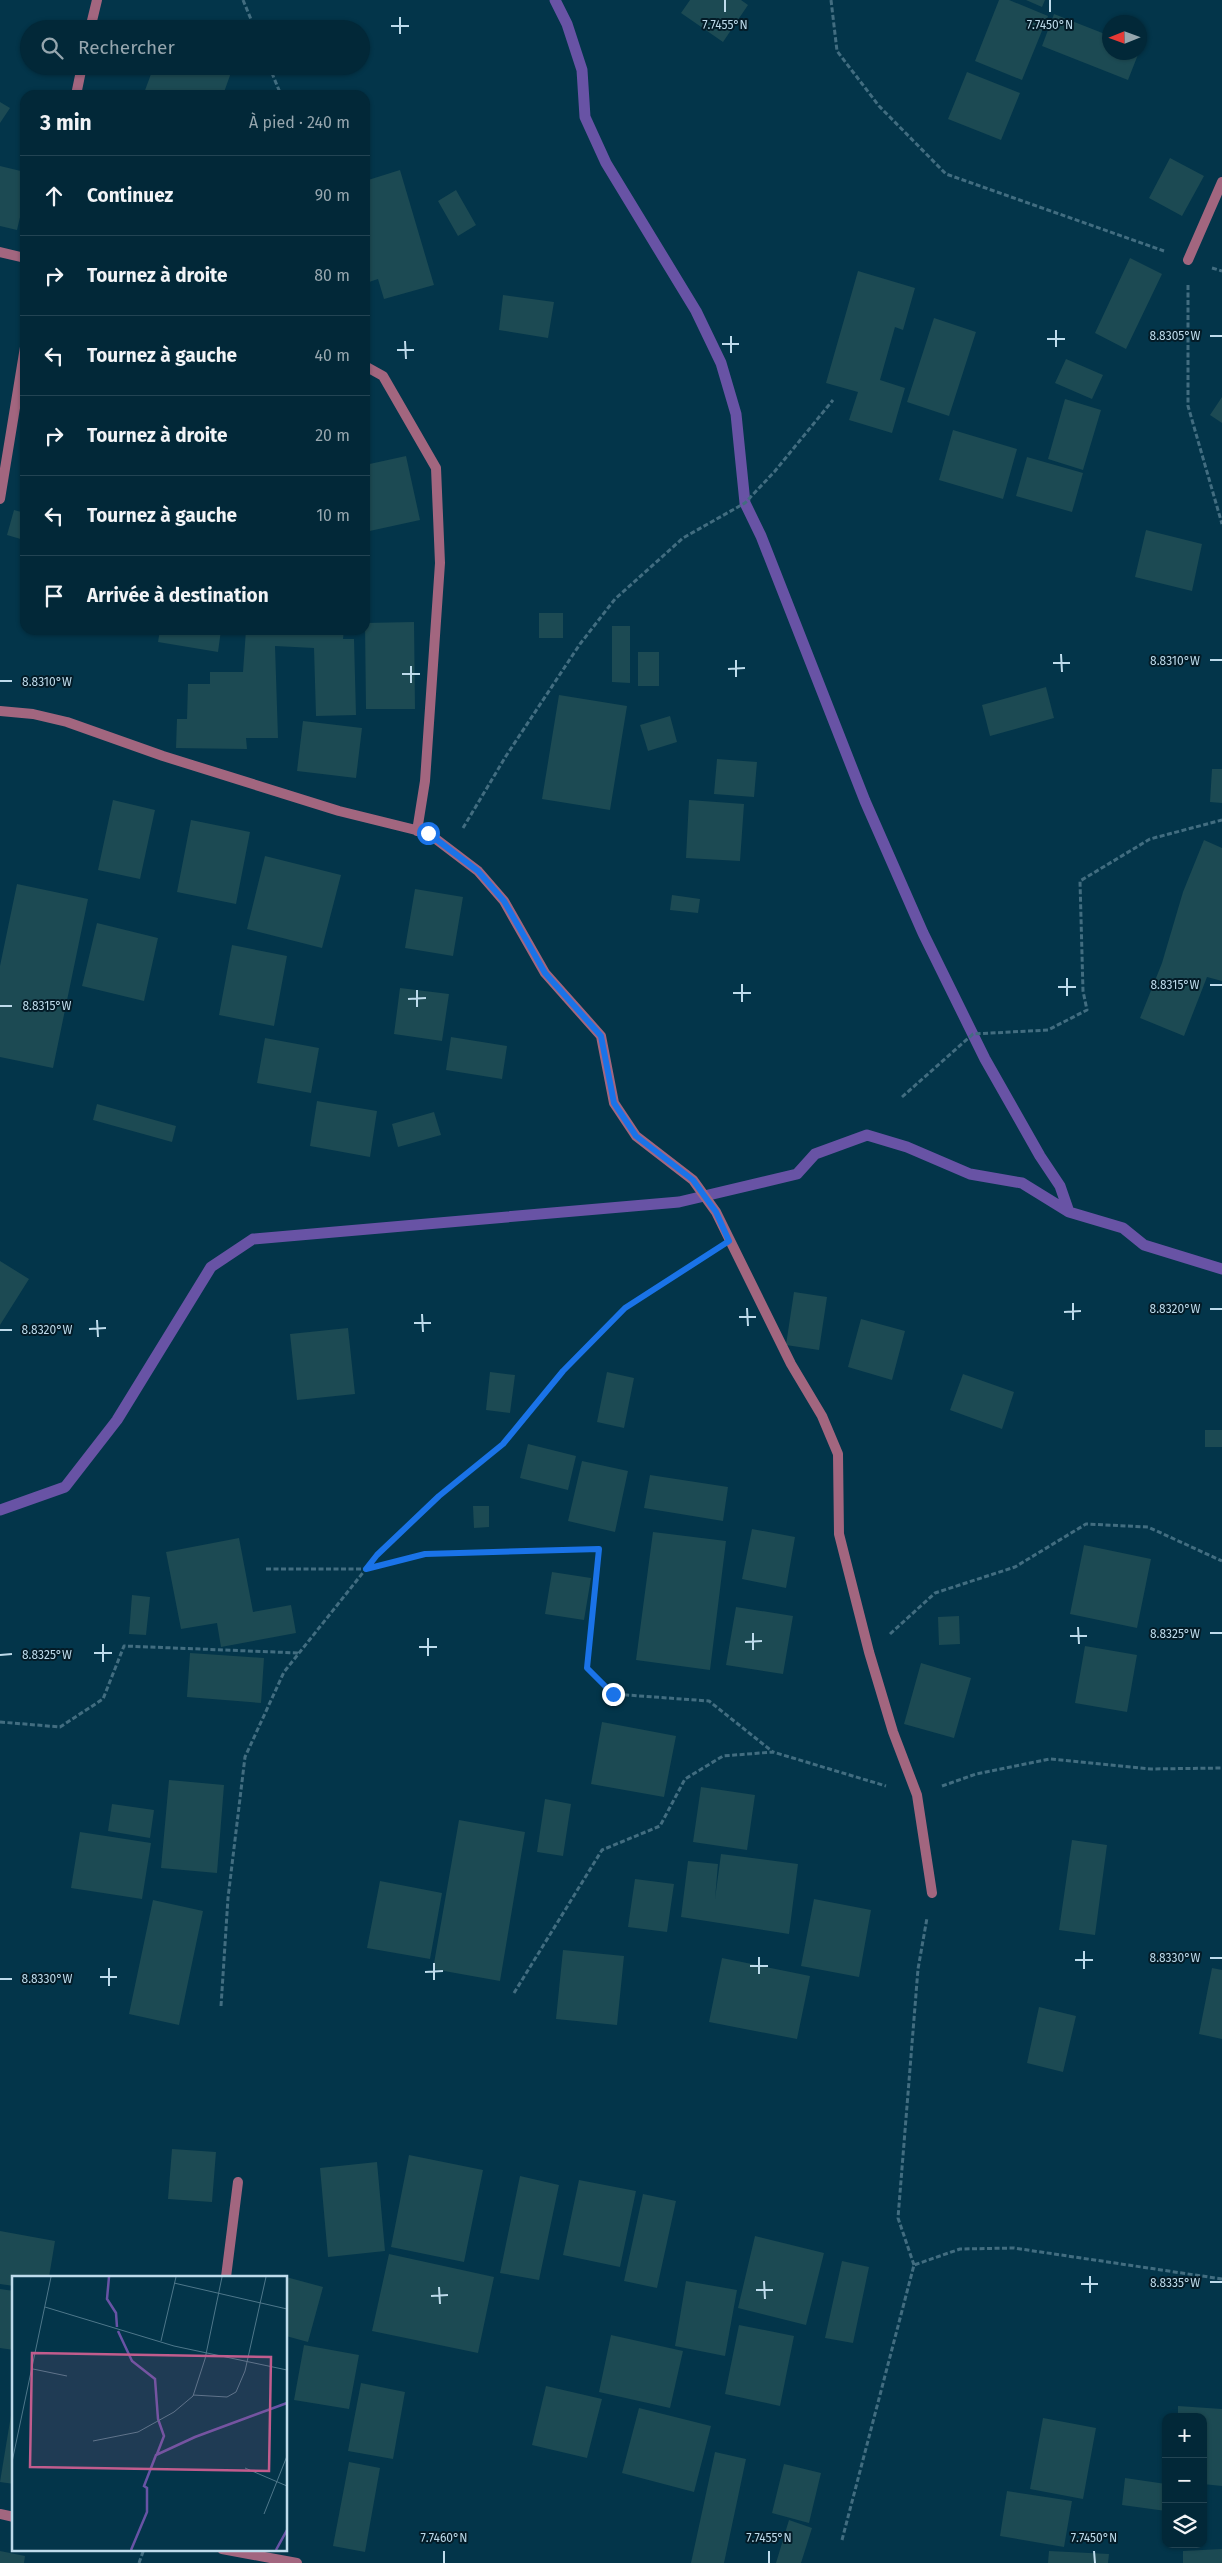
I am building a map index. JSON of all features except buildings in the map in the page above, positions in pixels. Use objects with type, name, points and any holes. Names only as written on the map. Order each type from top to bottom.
[{"type":"street","points":[[92,20],[97,0]]},
{"type":"street","points":[[77,90],[80,75]]},
{"type":"street","points":[[1188,260],[1222,182]]},
{"type":"street","points":[[0,252],[20,257]]},
{"type":"street","points":[[370,369],[383,376],[436,468],[440,564],[425,781],[416,830]]},
{"type":"street","points":[[0,499],[20,377]]},
{"type":"street","points":[[0,711],[33,714],[67,722],[163,756],[330,808],[428,833],[478,871],[504,901],[545,973],[601,1036],[614,1103],[636,1136],[693,1180],[716,1212],[791,1364],[822,1416],[838,1454],[839,1534],[869,1652],[893,1732],[917,1795],[932,1893]]},
{"type":"street","points":[[226,2276],[238,2182]]},
{"type":"street","points":[[227,2550],[296,2563]]},
{"type":"path","points":[[243,0],[251,20]]},
{"type":"path","points":[[831,0],[837,50],[879,106],[946,174],[1222,271]]},
{"type":"path","points":[[273,75],[279,90]]},
{"type":"path","points":[[1188,260],[1188,406],[1222,524]]},
{"type":"path","points":[[450,850],[506,756],[580,644],[615,599],[683,538],[745,503],[775,471],[833,400]]},
{"type":"path","points":[[902,1097],[973,1034],[1048,1030],[1087,1010],[1083,992],[1080,881],[1150,839],[1222,820]]},
{"type":"path","points":[[221,2006],[228,1898],[245,1757],[284,1672],[377,1555],[439,1496],[503,1444],[563,1371],[625,1308],[729,1241]]},
{"type":"path","points":[[869,1652],[935,1593],[1015,1567],[1086,1524],[1148,1528],[1222,1561]]},
{"type":"path","points":[[266,1569],[366,1569],[425,1554],[599,1549],[587,1668],[613,1694],[710,1701],[773,1752]]},
{"type":"path","points":[[0,1722],[60,1728],[103,1699],[124,1646],[300,1653]]},
{"type":"path","points":[[514,1993],[602,1850],[660,1826],[685,1779],[723,1756],[773,1752],[917,1795],[976,1774],[1050,1759],[1151,1769],[1222,1768]]},
{"type":"path","points":[[842,2540],[914,2265],[898,2218],[918,1969],[932,1893]]},
{"type":"path","points":[[914,2265],[960,2249],[1014,2248],[1222,2279]]},
{"type":"path","points":[[139,2563],[144,2550]]},
{"type":"waterway","points":[[555,0],[567,24],[582,70],[585,117],[606,163],[696,311],[721,363],[736,414],[745,503],[761,536],[865,801],[923,933],[985,1059],[1040,1156],[1060,1186],[1069,1212],[1123,1228],[1144,1245],[1222,1269]]},
{"type":"waterway","points":[[0,1510],[65,1487],[117,1420],[211,1267],[253,1239],[679,1202],[797,1174],[815,1154],[867,1135],[907,1147],[970,1174],[1022,1183],[1069,1212]]},
{"type":"route","points":[[428,833],[478,871],[504,901],[545,973],[601,1036],[614,1103],[636,1136],[693,1180],[716,1212],[729,1241],[676,1278],[625,1308],[563,1371],[503,1444],[439,1496],[377,1555],[366,1569],[425,1554],[599,1549],[587,1668],[613,1694]]}]
